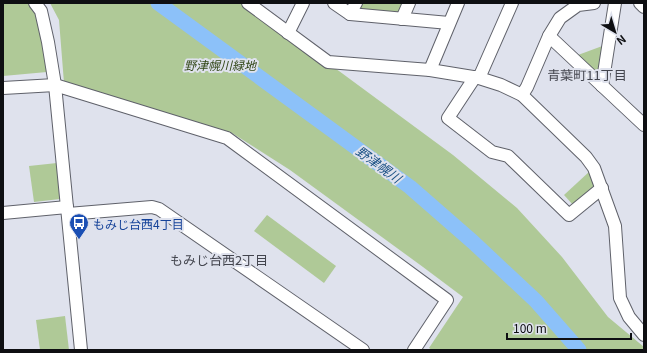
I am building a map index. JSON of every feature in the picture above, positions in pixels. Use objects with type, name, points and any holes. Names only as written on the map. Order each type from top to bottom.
[{"type":"street","points":[[35,3],[41,11],[55,85],[81,350]]},
{"type":"street","points":[[248,3],[328,62],[430,70],[477,78],[501,85],[522,95],[586,157],[594,168],[615,226],[620,298],[629,317],[644,335]]},
{"type":"street","points":[[288,33],[303,3]]},
{"type":"street","points":[[334,3],[350,14],[449,23]]},
{"type":"street","points":[[350,14],[356,3]]},
{"type":"street","points":[[402,19],[409,3]]},
{"type":"street","points":[[430,70],[458,3]]},
{"type":"street","points":[[512,3],[477,78],[448,118],[492,152],[508,156],[569,215],[602,188]]},
{"type":"street","points":[[522,95],[527,87],[549,36],[560,18],[577,4],[594,3]]},
{"type":"street","points":[[602,86],[615,3]]},
{"type":"street","points":[[640,3],[644,7]]},
{"type":"street","points":[[549,36],[644,125]]},
{"type":"street","points":[[3,88],[55,85],[227,138],[447,300],[414,350]]},
{"type":"street","points":[[3,213],[152,207],[159,209],[363,350]]},
{"type":"green space","points":[[3,3],[30,3],[38,19],[44,45],[47,72],[3,76]]},
{"type":"green space","name":"野津幌川緑地","points":[[50,3],[240,3],[299,45],[339,71],[453,155],[517,208],[562,257],[608,317],[644,347],[644,350],[432,350],[429,348],[463,297],[290,170],[232,133],[64,83],[59,20]]},
{"type":"green space","points":[[360,3],[403,3],[399,13],[356,11]]},
{"type":"green space","points":[[605,45],[601,77],[578,55]]},
{"type":"green space","points":[[57,163],[60,199],[34,202],[29,166]]},
{"type":"green space","points":[[590,171],[595,188],[574,206],[564,195]]},
{"type":"green space","points":[[267,215],[336,266],[324,283],[254,231]]},
{"type":"green space","points":[[65,316],[69,350],[40,350],[36,320]]},
{"type":"waterway","name":"野津幌川","points":[[158,3],[410,187],[473,242],[536,301],[579,350]]},
{"type":"place","name":"もみじ台西4丁目","points":[[79,240]]},
{"type":"district","name":"青葉町11丁目","points":[[587,74]]},
{"type":"district","name":"もみじ台西2丁目","points":[[219,259]]}]
